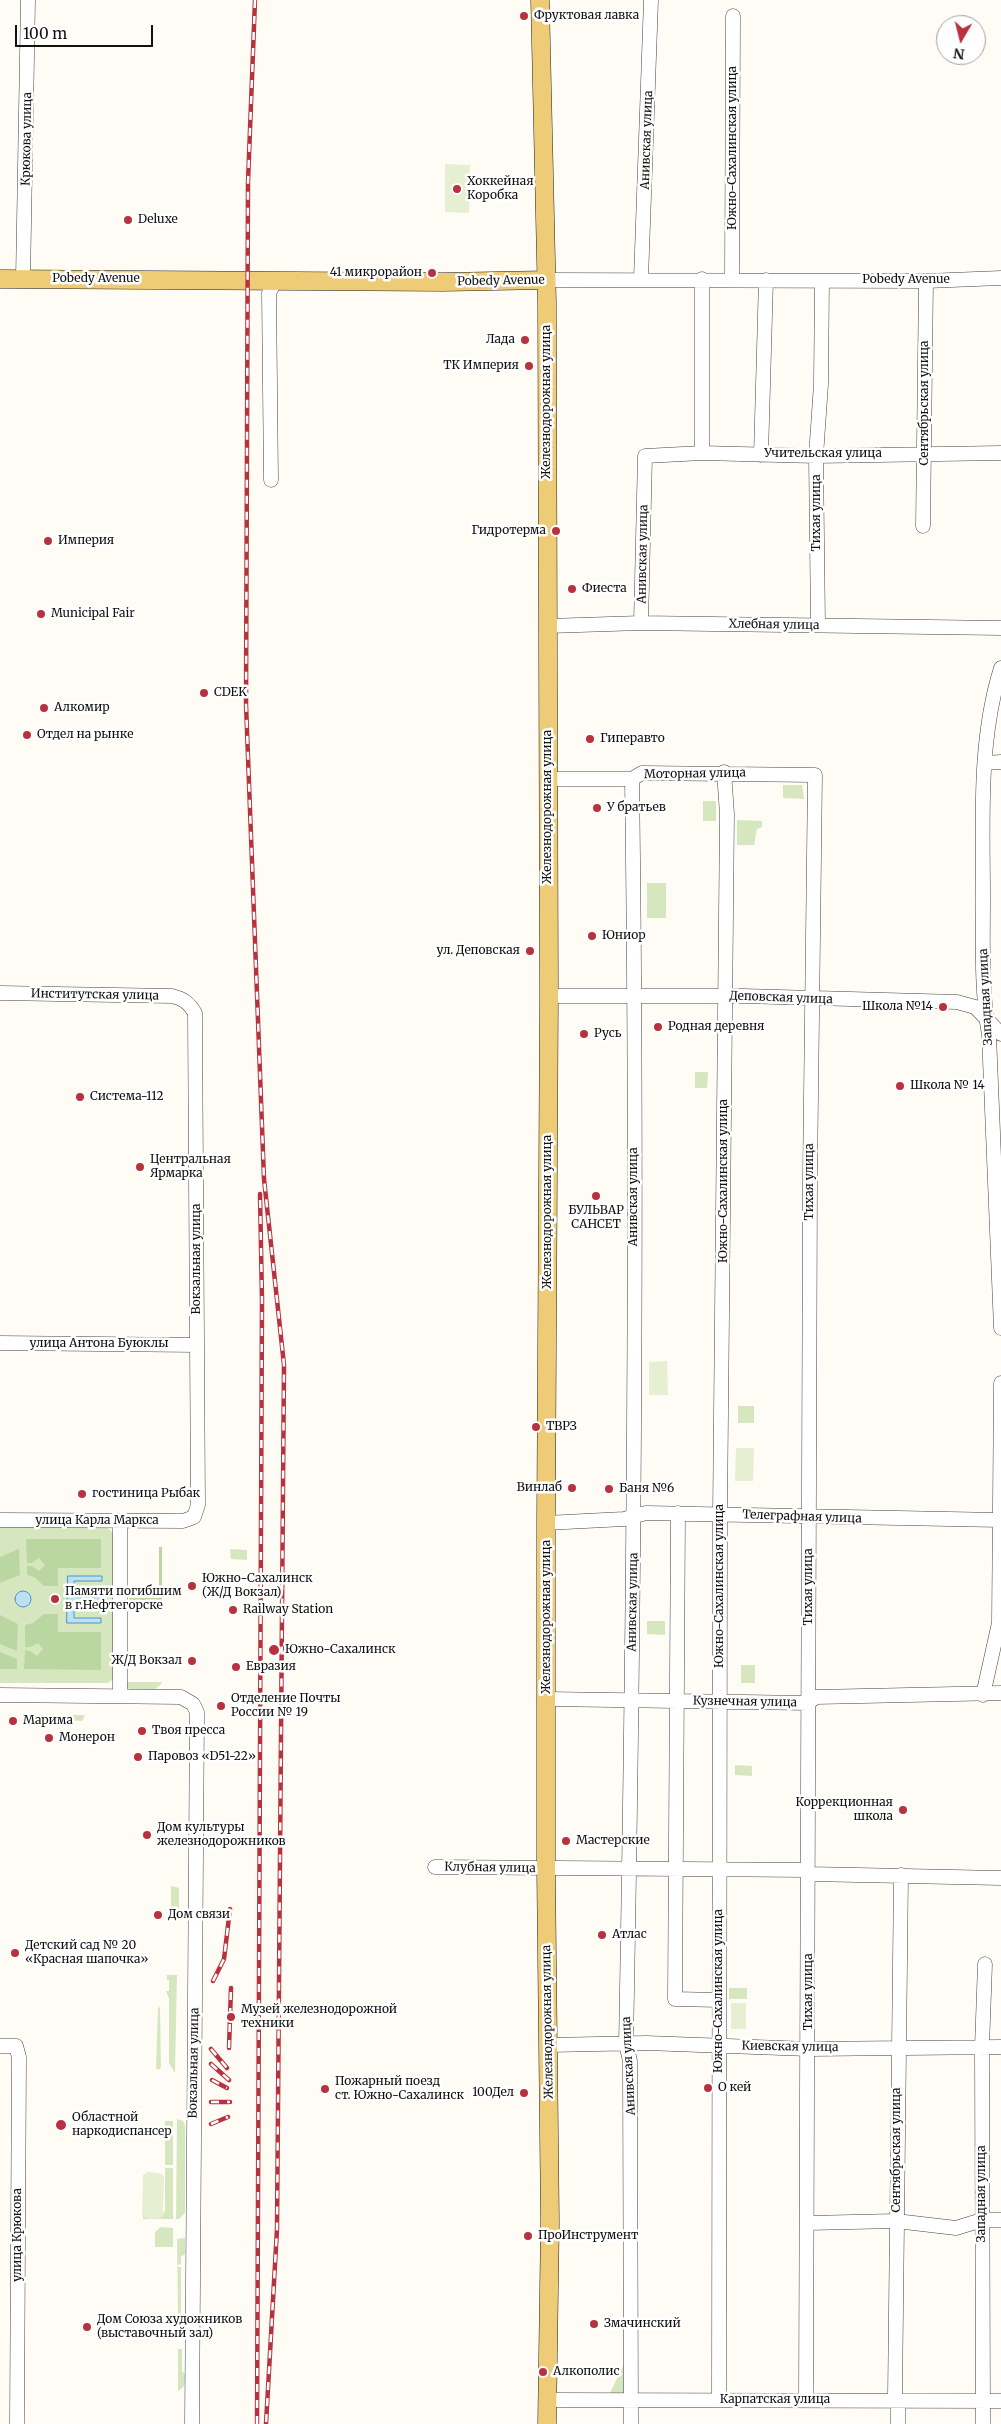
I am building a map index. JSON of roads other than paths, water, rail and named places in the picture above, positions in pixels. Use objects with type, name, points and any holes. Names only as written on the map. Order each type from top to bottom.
[{"type":"main road","name":"Железнодорожная улица","points":[[540,0],[546,280],[548,626],[549,996],[546,1523],[548,1699],[546,1869],[549,2045],[547,2424]]},
{"type":"main road","name":"Pobedy Avenue","points":[[0,279],[546,280]]},
{"type":"street","name":"Крюкова улица","points":[[24,279],[28,0]]},
{"type":"street","name":"Анивская улица","points":[[641,279],[652,0]]},
{"type":"street","name":"Южно-Сахалинская улица","points":[[732,279],[733,16]]},
{"type":"street","name":"Pobedy Avenue","points":[[546,280],[732,279],[822,281],[1001,278]]},
{"type":"street","points":[[702,279],[702,454]]},
{"type":"street","points":[[271,480],[269,294],[276,280]]},
{"type":"street","points":[[760,455],[766,280]]},
{"type":"street","name":"Сентябрьская улица","points":[[923,526],[926,280]]},
{"type":"street","name":"Тихая улица","points":[[818,625],[816,456],[821,384],[822,281]]},
{"type":"street","name":"Учительская улица","points":[[645,456],[702,454],[816,456],[1001,453]]},
{"type":"street","name":"Анивская улица","points":[[641,623],[645,456]]},
{"type":"street","name":"Хлебная улица","points":[[548,626],[641,623],[1001,628]]},
{"type":"street","name":"Западная улица","points":[[1000,675],[989,721],[985,763],[983,996],[989,1034],[1001,1328]]},
{"type":"street","points":[[985,763],[1001,762]]},
{"type":"street","name":"Южно-Сахалинская улица","points":[[719,2400],[720,1514],[727,814],[724,772]]},
{"type":"street","name":"Моторная улица","points":[[547,779],[632,779],[642,773],[815,774]]},
{"type":"street","name":"Тихая улица","points":[[806,2400],[808,1703],[815,774]]},
{"type":"street","name":"Анивская улица","points":[[631,2424],[631,2099],[630,2061],[626,2044],[634,1515],[635,996],[632,779]]},
{"type":"street","name":"Институтская улица","points":[[0,993],[172,996],[182,998],[189,1003]]},
{"type":"street","name":"Деповская улица","points":[[549,996],[724,996],[957,1002],[975,1007],[1001,1034]]},
{"type":"street","name":"Вокзальная улица","points":[[189,1003],[195,1012],[197,1021],[198,1505],[194,1517]]},
{"type":"street","name":"улица Антона Буюклы","points":[[0,1343],[198,1345]]},
{"type":"street","points":[[983,1695],[999,1623],[1001,1383]]},
{"type":"street","name":"Телеграфная улица","points":[[546,1523],[624,1518],[646,1513],[678,1513],[1000,1528]]},
{"type":"street","points":[[678,1513],[675,1999],[719,2000]]},
{"type":"street","name":"улица Карла Маркса","points":[[0,1520],[183,1521],[194,1517]]},
{"type":"street","points":[[0,1695],[120,1696],[120,1521]]},
{"type":"street","name":"Кузнечная улица","points":[[548,1699],[808,1703],[816,1697],[983,1695],[1001,1693]]},
{"type":"street","name":"Вокзальная улица","points":[[120,1696],[181,1697],[193,1704],[198,1722],[192,2213],[192,2424]]},
{"type":"street","name":"Клубная улица","points":[[435,1867],[546,1869],[719,1868],[1001,1878]]},
{"type":"street","name":"Сентябрьская улица","points":[[898,2424],[898,2401],[895,2396],[900,1875]]},
{"type":"street","name":"Западная улица","points":[[983,2424],[982,2047],[985,1964]]},
{"type":"street","name":"Киевская улица","points":[[549,2045],[720,2045],[808,2049],[1001,2047]]},
{"type":"street","name":"улица Крюкова","points":[[0,2046],[16,2046],[19,2057],[16,2424]]},
{"type":"street","points":[[808,2222],[896,2221],[956,2228],[982,2220],[1001,2220]]},
{"type":"street","name":"Карпатская улица","points":[[548,2400],[1001,2401]]},
{"type":"water","points":[[68,1576],[102,1576],[102,1581],[74,1581],[74,1597],[102,1597],[101,1603],[74,1603],[74,1618],[101,1618],[101,1623],[67,1623]]},
{"type":"water","points":[[23,1591],[29,1593],[31,1599],[29,1605],[23,1607],[17,1605],[15,1599],[17,1593]]},
{"type":"railway","points":[[255,0],[248,182],[246,704],[264,1179],[284,1365],[277,2229],[266,2424]]},
{"type":"railway","points":[[257,2424],[262,1300],[260,1194]]},
{"type":"railway","points":[[213,1981],[224,1959],[230,1909]]},
{"type":"railway","points":[[229,2048],[231,1988]]},
{"type":"railway","points":[[211,2049],[227,2068]]},
{"type":"railway","points":[[211,2064],[229,2080]]},
{"type":"railway","points":[[212,2080],[227,2088]]},
{"type":"railway","points":[[211,2102],[230,2102]]},
{"type":"railway","points":[[211,2124],[228,2117]]},
{"type":"place","name":"Фруктовая лавка","points":[[524,16]]},
{"type":"place","name":"Хоккейная Коробка","points":[[457,189]]},
{"type":"place","name":"Deluxe","points":[[128,220]]},
{"type":"place","name":"41 микрорайон","points":[[432,273]]},
{"type":"place","name":"Лада","points":[[525,340]]},
{"type":"place","name":"ТК Империя","points":[[529,366]]},
{"type":"place","name":"Гидротерма","points":[[556,531]]},
{"type":"place","name":"Империя","points":[[48,541]]},
{"type":"place","name":"Фиеста","points":[[572,589]]},
{"type":"place","name":"Municipal Fair","points":[[41,614]]},
{"type":"place","name":"CDEK","points":[[204,693]]},
{"type":"place","name":"Алкомир","points":[[44,708]]},
{"type":"place","name":"Отдел на рынке","points":[[27,735]]},
{"type":"place","name":"Гиперавто","points":[[590,739]]},
{"type":"place","name":"У братьев","points":[[597,808]]},
{"type":"place","name":"Юниор","points":[[592,936]]},
{"type":"place","name":"ул. Деповская","points":[[530,951]]},
{"type":"place","name":"Школа №14","points":[[943,1007]]},
{"type":"place","name":"Родная деревня","points":[[658,1027]]},
{"type":"place","name":"Русь","points":[[584,1034]]},
{"type":"place","name":"Школа № 14","points":[[900,1086]]},
{"type":"place","name":"Система-112","points":[[80,1097]]},
{"type":"place","name":"Центральная Ярмарка","points":[[140,1167]]},
{"type":"place","name":"БУЛЬВАР САНСЕТ","points":[[596,1196]]},
{"type":"place","name":"ТВРЗ","points":[[536,1427]]},
{"type":"place","name":"Винлаб","points":[[572,1488]]},
{"type":"place","name":"Баня №6","points":[[609,1489]]},
{"type":"place","name":"гостиница Рыбак","points":[[82,1494]]},
{"type":"place","name":"Южно-Сахалинск (Ж/Д Вокзал)","points":[[192,1586]]},
{"type":"place","name":"Памяти погибшим в г.Нефтегорске","points":[[55,1599]]},
{"type":"place","name":"Railway Station","points":[[233,1610]]},
{"type":"place","name":"Южно-Сахалинск","points":[[274,1650]]},
{"type":"place","name":"Ж/Д Вокзал","points":[[192,1661]]},
{"type":"place","name":"Евразия","points":[[236,1667]]},
{"type":"place","name":"Отделение Почты России № 19","points":[[221,1706]]},
{"type":"place","name":"Марима","points":[[13,1721]]},
{"type":"place","name":"Твоя пресса","points":[[142,1731]]},
{"type":"place","name":"Монерон","points":[[49,1738]]},
{"type":"place","name":"Паровоз «D51-22»","points":[[138,1757]]},
{"type":"place","name":"Коррекционная школа","points":[[903,1810]]},
{"type":"place","name":"Дом культуры железнодорожников","points":[[147,1835]]},
{"type":"place","name":"Мастерские","points":[[566,1841]]},
{"type":"place","name":"Дом связи","points":[[158,1915]]},
{"type":"place","name":"Атлас","points":[[602,1935]]},
{"type":"place","name":"Детский сад № 20 «Красная шапочка»","points":[[15,1953]]},
{"type":"place","name":"Музей железнодорожной техники","points":[[231,2017]]},
{"type":"place","name":"О кей","points":[[708,2088]]},
{"type":"place","name":"Пожарный поезд ст. Южно-Сахалинск","points":[[325,2089]]},
{"type":"place","name":"100Дел","points":[[524,2093]]},
{"type":"place","name":"Областной наркодиспансер","points":[[61,2125]]},
{"type":"place","name":"ПроИнструмент","points":[[528,2236]]},
{"type":"place","name":"Змачинский","points":[[594,2324]]},
{"type":"place","name":"Дом Союза художников (выставочный зал)","points":[[87,2327]]},
{"type":"place","name":"Алкополис","points":[[543,2372]]}]
